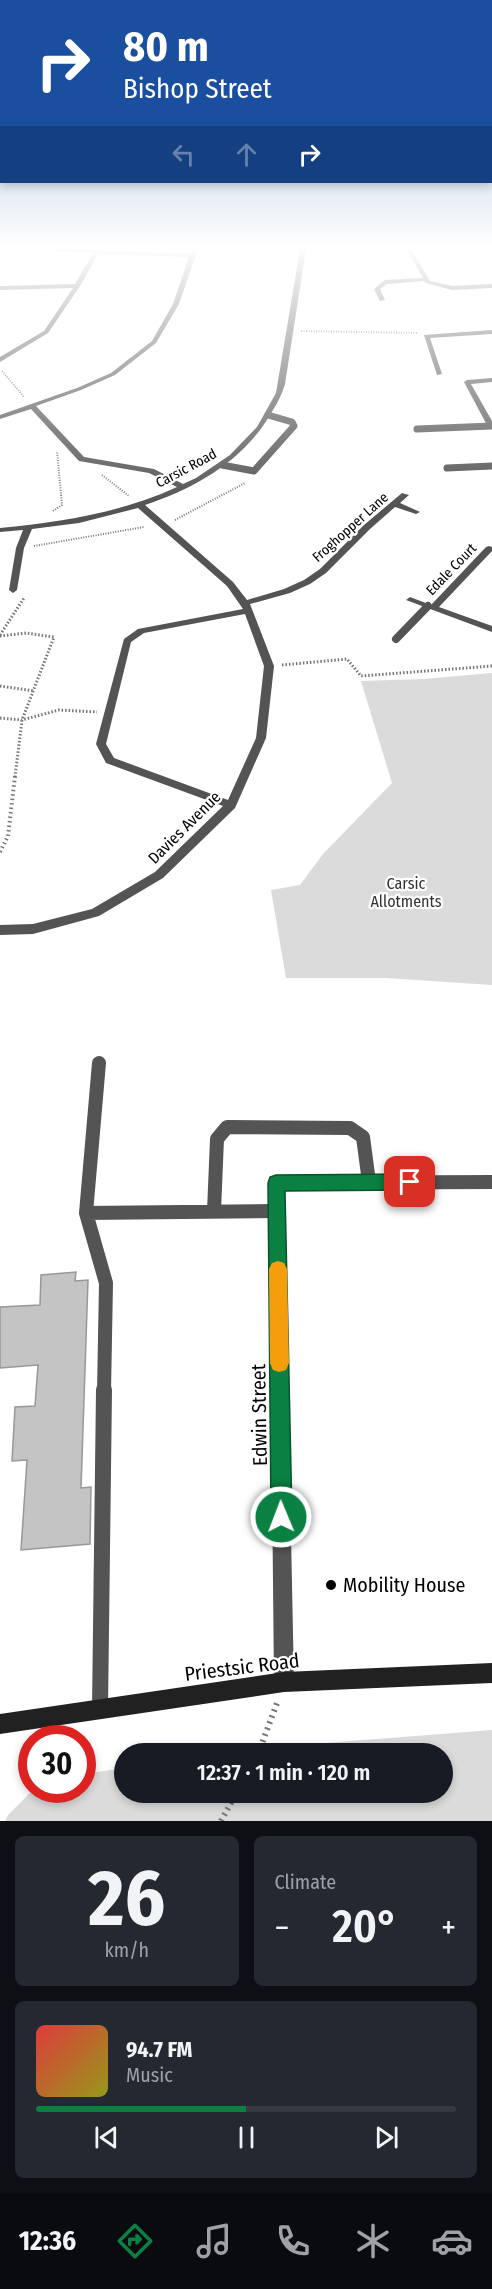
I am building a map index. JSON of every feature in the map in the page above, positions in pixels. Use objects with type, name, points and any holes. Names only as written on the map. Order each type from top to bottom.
[{"type":"main road","name":"Priestsic Road","points":[[0,1724],[284,1682],[492,1673]]},
{"type":"street","points":[[0,360],[43,334]]},
{"type":"street","points":[[0,417],[113,374],[154,342],[159,334]]},
{"type":"street","name":"Carsic Road","points":[[0,530],[28,528],[117,513],[141,506],[182,487],[237,455],[268,415],[279,392],[291,334]]},
{"type":"street","points":[[439,374],[426,336],[459,334]]},
{"type":"street","points":[[492,380],[467,382],[492,426]]},
{"type":"street","points":[[33,406],[82,459],[151,471],[182,487]]},
{"type":"street","name":"Froghopper Lane","points":[[231,805],[110,760],[101,744],[127,641],[141,631],[246,607],[307,582],[323,571],[405,495]]},
{"type":"street","points":[[394,504],[416,512]]},
{"type":"street","name":"Davies Avenue","points":[[0,930],[33,929],[95,913],[159,875],[231,805],[261,738],[269,666],[246,607],[230,584],[141,506]]},
{"type":"street","points":[[13,590],[20,548],[28,528]]},
{"type":"street","name":"Edale Court","points":[[430,607],[489,549]]},
{"type":"street","points":[[410,600],[492,629]]},
{"type":"street","points":[[369,1182],[492,1182]]},
{"type":"street","name":"Edwin Street","points":[[284,1682],[276,1183],[369,1182]]},
{"type":"lane","points":[[222,465],[254,471],[294,426],[292,422],[268,415]]},
{"type":"lane","points":[[417,429],[492,426]]},
{"type":"lane","points":[[447,468],[492,466]]},
{"type":"lane","points":[[396,639],[430,607]]},
{"type":"lane","points":[[99,1063],[86,1212],[106,1283],[100,1709]]},
{"type":"lane","points":[[214,1211],[218,1139],[227,1127],[350,1128],[363,1137],[369,1182]]},
{"type":"lane","points":[[86,1212],[277,1211]]},
{"type":"path","points":[[422,334],[426,336]]},
{"type":"path","points":[[0,368],[33,406]]},
{"type":"path","points":[[28,528],[62,505],[57,450],[66,443]]},
{"type":"path","points":[[82,459],[141,506]]},
{"type":"path","points":[[20,548],[71,542],[163,524],[238,487],[254,476],[254,471]]},
{"type":"path","points":[[0,635],[25,597],[13,590]]},
{"type":"path","points":[[0,635],[26,633],[54,637],[22,720],[8,836],[0,852]]},
{"type":"path","points":[[269,666],[347,659],[361,676],[492,666]]},
{"type":"path","points":[[0,686],[34,691]]},
{"type":"path","points":[[0,718],[22,720],[59,710],[110,712]]},
{"type":"path","points":[[262,1743],[284,1682]]},
{"type":"path","points":[[221,1821],[231,1803]]},
{"type":"green space","name":"Carsic Allotments","points":[[492,673],[492,985],[386,978],[286,978],[271,890],[300,885],[323,854],[392,783],[361,681]]},
{"type":"green space","points":[[492,1730],[492,1821],[5,1821],[20,1803],[96,1803],[96,1772],[114,1769],[114,1803],[453,1803],[453,1743],[325,1743]]},
{"type":"building","points":[[76,1272],[75,1281],[88,1280],[81,1488],[91,1487],[90,1544],[21,1550],[27,1460],[12,1461],[15,1407],[35,1406],[38,1365],[0,1368],[0,1307],[40,1305],[41,1275]]},
{"type":"slow traffic","points":[[278,1269],[279,1363]]},
{"type":"place","name":"Mobility House","points":[[331,1585]]},
{"type":"route","points":[[281,1517],[276,1183],[410,1182]]}]
